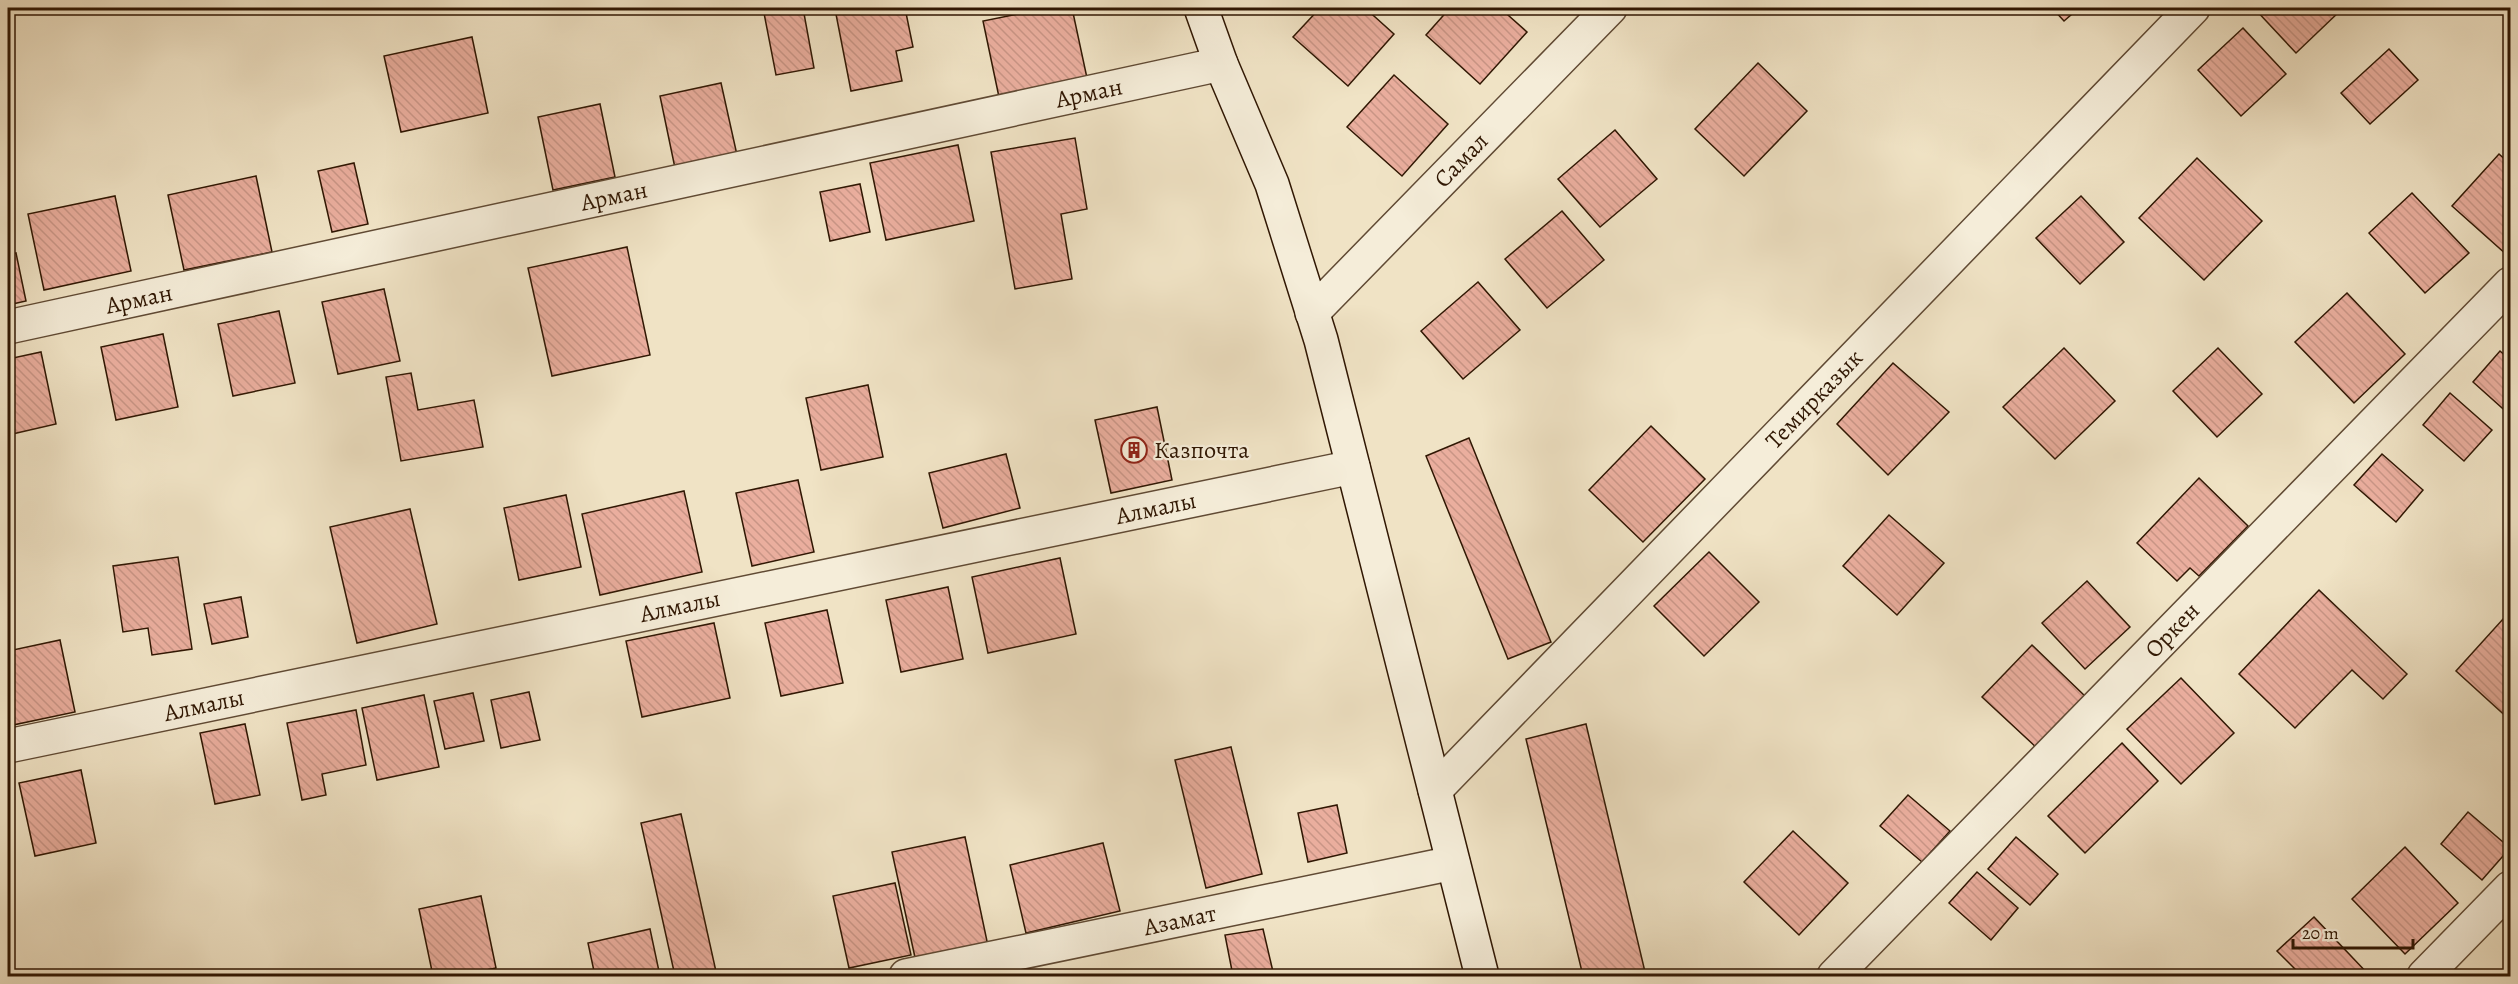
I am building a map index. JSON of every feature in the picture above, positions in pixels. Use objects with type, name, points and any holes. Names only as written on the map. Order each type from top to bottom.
[{"type":"street","points":[[1201,8],[1221,64],[1272,184],[1312,313],[1482,976]]},
{"type":"street","name":"Самал","points":[[1312,313],[1610,8]]},
{"type":"street","name":"Темирказык","points":[[1435,790],[2193,8]]},
{"type":"street","name":"Арман","points":[[8,327],[1221,64]]},
{"type":"street","name":"Оркен","points":[[1834,976],[2511,284]]},
{"type":"street","name":"Алмалы","points":[[8,746],[1353,467]]},
{"type":"street","name":"Азамат","points":[[906,976],[1453,863]]},
{"type":"street","points":[[2424,976],[2511,888]]},
{"type":"building","points":[[763,8],[803,8],[814,68],[776,75]]},
{"type":"building","points":[[905,8],[913,47],[896,51],[902,81],[851,91],[835,9]]},
{"type":"building","points":[[1049,8],[1072,8],[1087,78],[999,97],[983,21]]},
{"type":"building","points":[[1320,8],[1365,8],[1394,34],[1348,86],[1293,37]]},
{"type":"building","points":[[1450,8],[1500,8],[1527,32],[1480,84],[1426,35]]},
{"type":"building","points":[[1547,8],[1560,8],[1553,14]]},
{"type":"building","points":[[2052,8],[2079,8],[2064,21]]},
{"type":"building","points":[[2254,8],[2339,8],[2341,10],[2296,53]]},
{"type":"building","points":[[2243,28],[2286,74],[2241,116],[2198,70]]},
{"type":"building","points":[[472,37],[488,113],[401,132],[384,56]]},
{"type":"building","points":[[2389,49],[2418,80],[2370,124],[2341,93]]},
{"type":"building","points":[[1758,63],[1807,111],[1744,176],[1695,129]]},
{"type":"building","points":[[1394,75],[1448,124],[1402,176],[1347,127]]},
{"type":"building","points":[[721,83],[737,155],[675,168],[660,96]]},
{"type":"building","points":[[600,104],[615,177],[553,190],[538,117]]},
{"type":"building","points":[[1615,130],[1657,179],[1600,227],[1558,179]]},
{"type":"building","points":[[1075,138],[1087,209],[1061,214],[1072,279],[1015,289],[991,152]]},
{"type":"building","points":[[958,145],[974,221],[886,240],[870,163]]},
{"type":"building","points":[[2499,154],[2510,164],[2510,250],[2507,255],[2452,206]]},
{"type":"building","points":[[2197,158],[2262,221],[2204,280],[2139,218]]},
{"type":"building","points":[[354,163],[368,224],[332,232],[318,171]]},
{"type":"building","points":[[256,176],[272,252],[184,270],[168,195]]},
{"type":"building","points":[[860,184],[870,232],[830,241],[820,192]]},
{"type":"building","points":[[2412,193],[2469,253],[2425,293],[2369,233]]},
{"type":"building","points":[[115,196],[131,271],[44,290],[28,214]]},
{"type":"building","points":[[2081,196],[2124,242],[2080,284],[2036,238]]},
{"type":"building","points":[[1562,211],[1604,260],[1547,308],[1505,259]]},
{"type":"building","points":[[627,247],[650,355],[552,376],[528,268]]},
{"type":"building","points":[[16,253],[26,301],[8,305],[8,255]]},
{"type":"building","points":[[1478,282],[1520,330],[1463,379],[1421,331]]},
{"type":"building","points":[[384,289],[400,361],[338,374],[322,302]]},
{"type":"building","points":[[2347,293],[2405,354],[2354,403],[2295,342]]},
{"type":"building","points":[[279,311],[295,383],[233,396],[218,324]]},
{"type":"building","points":[[163,334],[178,407],[116,420],[101,347]]},
{"type":"building","points":[[2064,348],[2115,401],[2055,459],[2003,407]]},
{"type":"building","points":[[2218,348],[2262,394],[2217,437],[2173,391]]},
{"type":"building","points":[[2500,351],[2510,360],[2510,415],[2473,382]]},
{"type":"building","points":[[41,352],[56,424],[8,435],[8,359]]},
{"type":"building","points":[[1893,363],[1949,412],[1888,475],[1837,424]]},
{"type":"building","points":[[411,373],[418,410],[474,400],[483,447],[401,461],[386,377]]},
{"type":"building","points":[[868,385],[883,457],[821,470],[806,398]]},
{"type":"building","points":[[2450,393],[2492,430],[2464,461],[2423,425]]},
{"type":"building","name":"Казпочта","points":[[1157,407],[1172,480],[1111,493],[1095,420]]},
{"type":"building","points":[[1651,426],[1705,479],[1643,542],[1589,490]]},
{"type":"building","points":[[1469,438],[1551,642],[1508,659],[1426,456]]},
{"type":"building","points":[[1006,454],[1020,508],[943,528],[929,473]]},
{"type":"building","points":[[2382,454],[2423,490],[2396,522],[2354,485]]},
{"type":"building","points":[[2199,478],[2248,526],[2199,576],[2190,568],[2177,581],[2137,543]]},
{"type":"building","points":[[798,480],[814,552],[752,566],[736,493]]},
{"type":"building","points":[[684,491],[702,572],[600,595],[582,514]]},
{"type":"building","points":[[566,495],[581,567],[519,580],[504,508]]},
{"type":"building","points":[[410,509],[437,624],[357,643],[330,527]]},
{"type":"building","points":[[1889,515],[1944,563],[1897,615],[1843,566]]},
{"type":"building","points":[[1709,552],[1759,602],[1704,656],[1654,606]]},
{"type":"building","points":[[178,557],[192,649],[152,655],[148,628],[123,632],[113,566]]},
{"type":"building","points":[[1060,558],[1076,634],[988,653],[972,577]]},
{"type":"building","points":[[2087,581],[2130,627],[2085,669],[2042,623]]},
{"type":"building","points":[[948,587],[963,659],[901,672],[886,600]]},
{"type":"building","points":[[2319,590],[2407,674],[2383,699],[2352,670],[2295,728],[2239,674]]},
{"type":"building","points":[[241,597],[248,637],[212,644],[204,604]]},
{"type":"building","points":[[827,610],[843,683],[781,696],[765,623]]},
{"type":"building","points":[[2503,619],[2510,626],[2510,720],[2456,671]]},
{"type":"building","points":[[714,623],[730,698],[642,717],[626,641]]},
{"type":"building","points":[[60,640],[75,712],[13,725],[8,699],[8,651]]},
{"type":"building","points":[[2032,645],[2087,698],[2038,749],[1982,697]]},
{"type":"building","points":[[2181,678],[2234,733],[2181,784],[2127,729]]},
{"type":"building","points":[[529,692],[540,740],[501,748],[491,700]]},
{"type":"building","points":[[473,693],[484,741],[445,749],[434,701]]},
{"type":"building","points":[[424,695],[439,767],[377,780],[362,708]]},
{"type":"building","points":[[356,710],[366,765],[322,774],[326,795],[302,800],[287,723]]},
{"type":"building","points":[[245,724],[260,795],[215,804],[200,733]]},
{"type":"building","points":[[1586,724],[1646,976],[1583,976],[1526,739]]},
{"type":"building","points":[[2122,743],[2158,781],[2085,853],[2048,816]]},
{"type":"building","points":[[1231,747],[1262,874],[1206,888],[1175,760]]},
{"type":"building","points":[[81,770],[96,843],[35,856],[19,783]]},
{"type":"building","points":[[1908,795],[1950,831],[1922,862],[1880,826]]},
{"type":"building","points":[[1337,805],[1347,853],[1308,862],[1298,813]]},
{"type":"building","points":[[2468,812],[2510,848],[2482,880],[2441,844]]},
{"type":"building","points":[[681,814],[717,976],[675,976],[641,823]]},
{"type":"building","points":[[1793,831],[1848,883],[1799,935],[1744,882]]},
{"type":"building","points":[[965,837],[988,946],[916,962],[892,852]]},
{"type":"building","points":[[2016,837],[2058,874],[2030,905],[1988,869]]},
{"type":"building","points":[[1103,843],[1120,911],[1026,933],[1010,865]]},
{"type":"building","points":[[2405,847],[2458,903],[2405,954],[2352,899]]},
{"type":"building","points":[[1977,872],[2018,908],[1991,940],[1949,903]]},
{"type":"building","points":[[895,883],[911,955],[849,968],[833,896]]},
{"type":"building","points":[[481,896],[496,968],[457,976],[433,976],[419,909]]},
{"type":"building","points":[[2314,917],[2370,976],[2302,976],[2277,951]]},
{"type":"building","points":[[650,929],[660,976],[595,976],[588,943]]},
{"type":"building","points":[[1263,929],[1274,976],[1233,976],[1225,935]]},
{"type":"place","name":"Казпочта","points":[[1134,450]]}]
